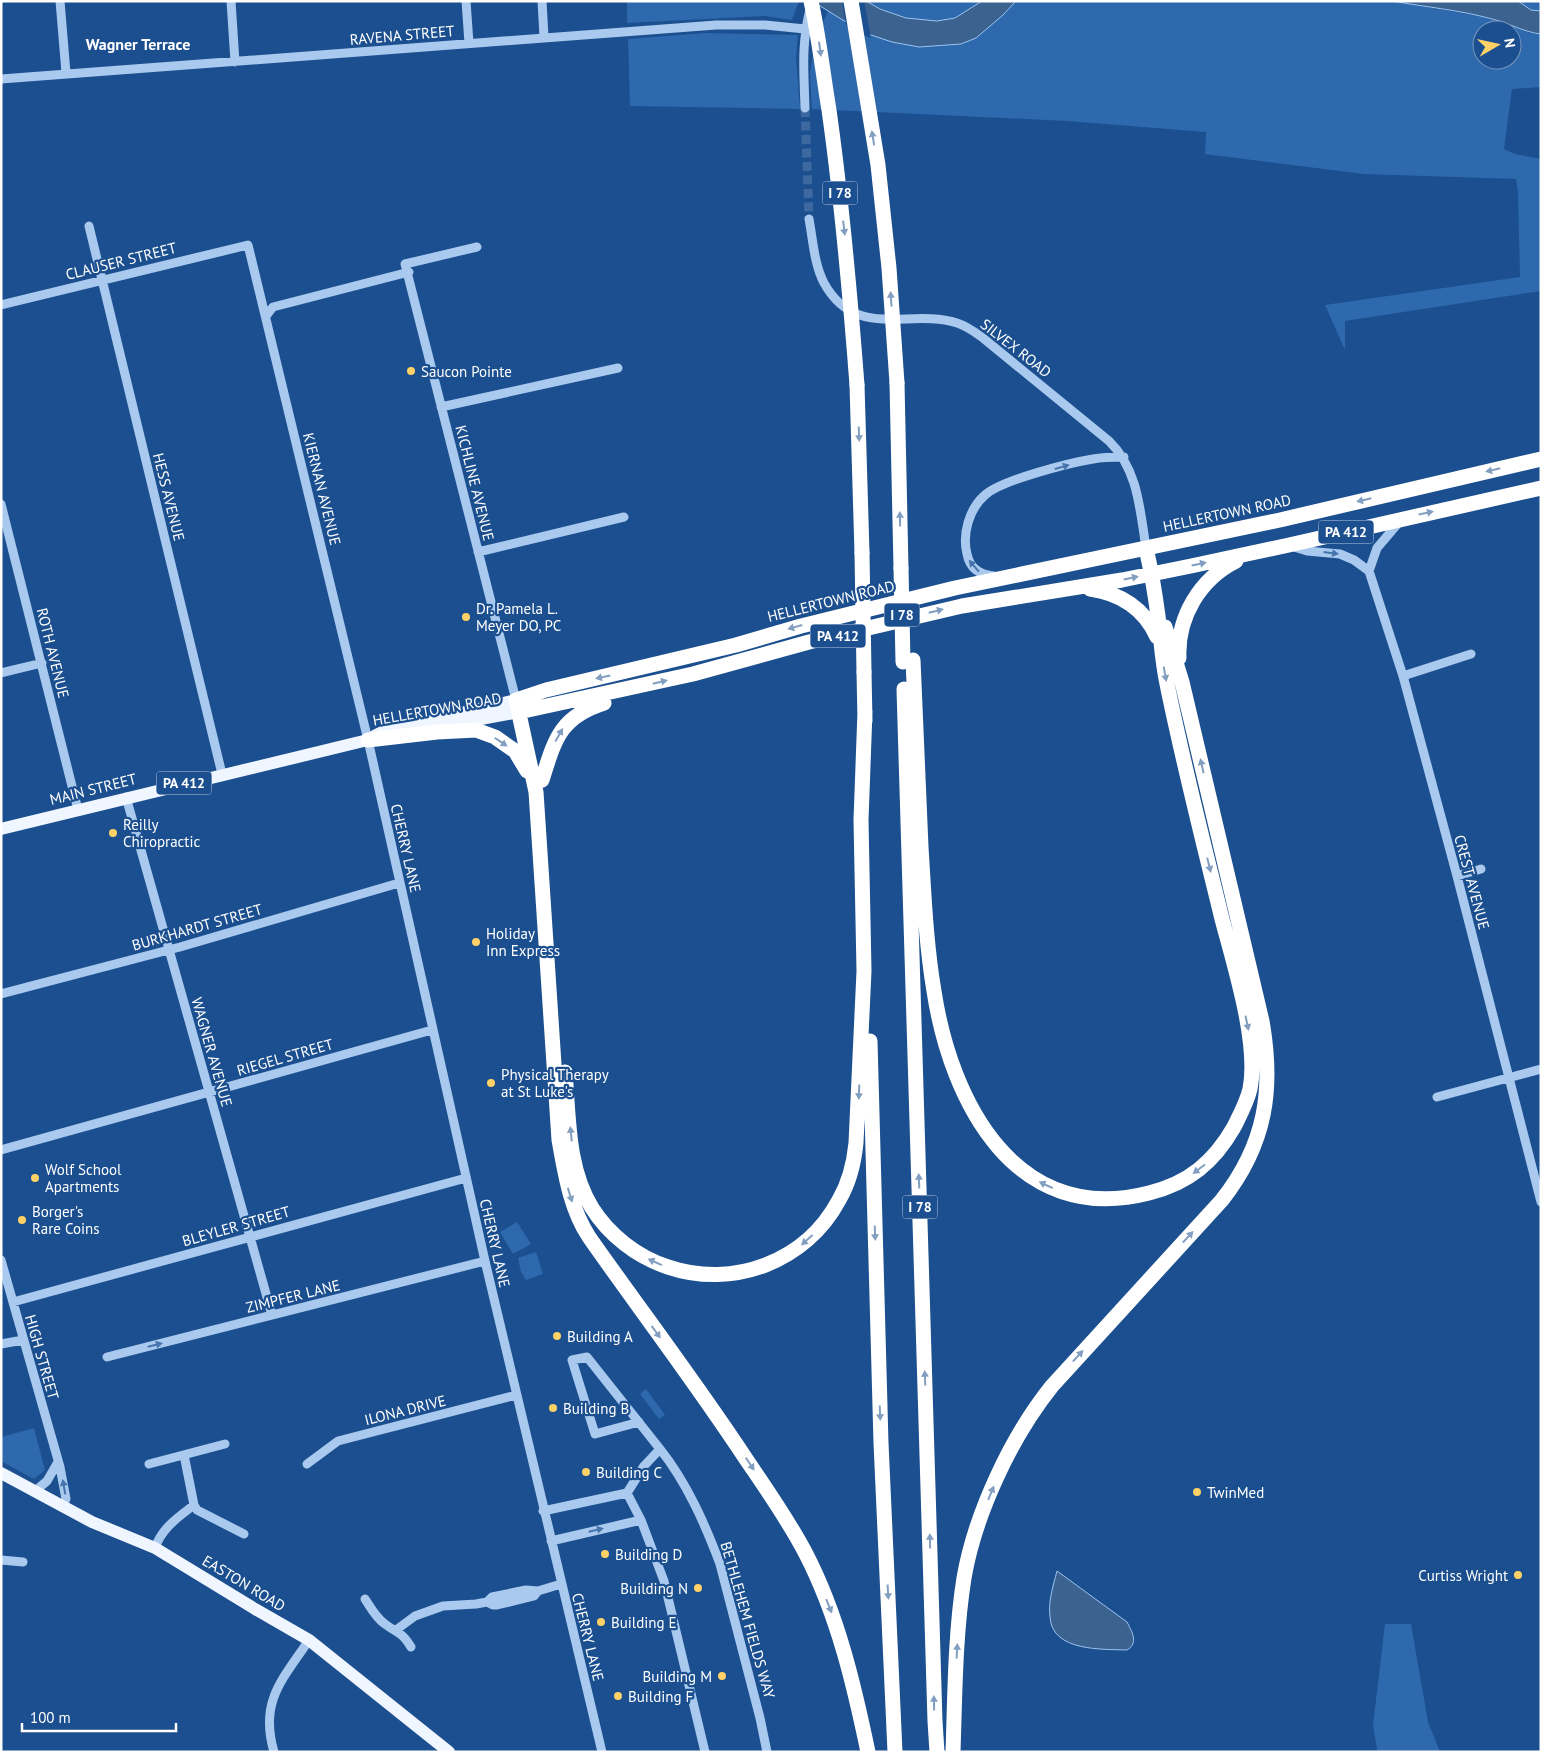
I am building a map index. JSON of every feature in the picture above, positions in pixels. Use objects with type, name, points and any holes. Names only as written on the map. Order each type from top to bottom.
[{"type":"highway","name":"I 78","points":[[851,1],[879,174],[889,268],[897,383],[902,568],[908,661],[937,1752]]},
{"type":"highway","name":"I 78","points":[[811,3],[817,28],[835,157],[848,271],[857,386],[862,553],[870,1040],[881,1433],[895,1752]]},
{"type":"highway","name":"HELLERTOWN ROAD","points":[[521,705],[546,690],[736,645],[801,626],[1019,573],[1280,520],[1541,459]]},
{"type":"highway","name":"HELLERTOWN ROAD","points":[[521,705],[636,687],[693,674],[809,642],[943,610],[997,599],[1151,574],[1254,553],[1541,488]]},
{"type":"highway","points":[[953,1752],[958,1632],[965,1576],[980,1523],[998,1475],[1029,1417],[1052,1386],[1222,1200],[1234,1184],[1253,1150],[1264,1111],[1268,1061],[1262,1021],[1182,682],[1160,612],[1146,548]]},
{"type":"highway","points":[[1182,682],[1179,650],[1182,630],[1190,605],[1206,583],[1219,571],[1254,553]]},
{"type":"highway","points":[[908,661],[931,964],[939,1018],[958,1079],[981,1125],[995,1144],[1023,1172],[1041,1183],[1078,1196],[1101,1199],[1119,1198],[1152,1192],[1171,1186],[1202,1167],[1215,1155],[1237,1121],[1244,1105],[1250,1088],[1251,1071],[1248,1031],[1240,990],[1166,683],[1151,574]]},
{"type":"highway","points":[[1066,589],[1100,591],[1126,601],[1147,620],[1156,635],[1161,651]]},
{"type":"highway","points":[[636,687],[620,696],[585,709],[566,723],[558,736],[539,786],[559,1140],[565,1176],[573,1203],[589,1237],[722,1423],[778,1506],[806,1554],[839,1634],[868,1752]]},
{"type":"highway","points":[[521,705],[549,831],[559,1004],[570,1130],[574,1164],[581,1186],[599,1218],[614,1234],[640,1255],[668,1267],[697,1274],[720,1275],[741,1273],[767,1266],[791,1253],[822,1225],[840,1200],[850,1172],[856,1143],[864,971],[860,820],[865,712]]},
{"type":"highway","points":[[368,740],[466,730],[486,733],[515,752],[539,786]]},
{"type":"main road","name":"HELLERTOWN ROAD","points":[[368,740],[521,705]]},
{"type":"main road","name":"MAIN STREET","points":[[1,829],[126,797],[368,740]]},
{"type":"main road","name":"EASTON ROAD","points":[[1,1473],[92,1522],[155,1548],[309,1640],[449,1752]]},
{"type":"street","points":[[60,1],[66,73]]},
{"type":"street","points":[[231,1],[235,62]]},
{"type":"street","points":[[466,1],[469,43]]},
{"type":"street","points":[[542,1],[544,37]]},
{"type":"street","points":[[805,108],[803,64],[805,29],[811,3]]},
{"type":"street","name":"RAVENA STREET","points":[[1,79],[716,25],[765,25],[805,29]]},
{"type":"street","name":"SILVEX ROAD","points":[[809,219],[818,267],[824,283],[847,310],[876,319],[941,320],[965,326],[983,338],[1109,441],[1124,457],[1134,482],[1146,548]]},
{"type":"street","name":"HESS AVENUE","points":[[89,226],[222,774]]},
{"type":"street","name":"CLAUSER STREET","points":[[1,305],[248,244]]},
{"type":"street","name":"KIERNAN AVENUE","points":[[248,244],[368,740]]},
{"type":"street","points":[[266,316],[273,307],[409,272],[406,264],[477,248]]},
{"type":"street","name":"KICHLINE AVENUE","points":[[409,272],[478,552],[521,705]]},
{"type":"street","points":[[441,407],[618,368]]},
{"type":"street","points":[[1019,573],[999,576],[985,575],[975,570],[970,562],[966,549],[966,532],[971,515],[982,498],[1005,484],[1066,465],[1094,458],[1124,457]]},
{"type":"street","name":"ROTH AVENUE","points":[[1,504],[78,810]]},
{"type":"street","points":[[478,552],[624,517]]},
{"type":"street","points":[[1289,545],[1307,551],[1340,554],[1354,560],[1369,571],[1377,548],[1402,519]]},
{"type":"street","name":"CREST AVENUE","points":[[1369,571],[1403,676],[1541,1202]]},
{"type":"street","points":[[1403,676],[1471,654]]},
{"type":"street","points":[[1,673],[42,663]]},
{"type":"street","name":"CHERRY LANE","points":[[368,740],[485,1261],[602,1752]]},
{"type":"street","name":"WAGNER AVENUE","points":[[126,797],[272,1315]]},
{"type":"street","points":[[1457,876],[1481,869]]},
{"type":"street","name":"BURKHARDT STREET","points":[[1,994],[168,950],[399,882]]},
{"type":"street","name":"RIEGEL STREET","points":[[1,1150],[432,1030]]},
{"type":"street","points":[[1437,1097],[1541,1069]]},
{"type":"street","name":"BLEYLER STREET","points":[[13,1302],[466,1178]]},
{"type":"street","name":"HIGH STREET","points":[[1,1260],[59,1464],[66,1500],[62,1507]]},
{"type":"street","name":"ZIMPFER LANE","points":[[107,1357],[485,1261]]},
{"type":"street","points":[[1,1344],[23,1340]]},
{"type":"street","name":"BETHLEHEM FIELDS WAY","points":[[639,1422],[595,1434],[572,1360],[588,1357],[639,1422],[660,1449],[684,1484],[712,1541],[720,1564],[767,1752]]},
{"type":"street","name":"ILONA DRIVE","points":[[307,1464],[338,1441],[516,1395]]},
{"type":"street","points":[[148,1464],[225,1444]]},
{"type":"street","points":[[543,1510],[628,1493],[644,1466],[660,1449]]},
{"type":"street","points":[[184,1455],[194,1505],[198,1510],[244,1534]]},
{"type":"street","points":[[34,1492],[47,1481],[59,1464]]},
{"type":"street","points":[[628,1493],[641,1520],[664,1580],[705,1752]]},
{"type":"street","points":[[155,1548],[168,1525],[194,1505]]},
{"type":"street","points":[[551,1541],[641,1520]]},
{"type":"street","points":[[1,1560],[23,1562]]},
{"type":"street","points":[[396,1630],[415,1616],[431,1609],[452,1604],[487,1602],[492,1597],[526,1590],[538,1591],[561,1584]]},
{"type":"street","points":[[365,1599],[386,1626],[396,1630],[405,1637],[411,1647]]},
{"type":"street","points":[[274,1752],[268,1724],[272,1701],[283,1677],[309,1640]]},
{"type":"shaded area","points":[[627,1],[799,1],[792,20],[765,16],[627,23]]},
{"type":"shaded area","points":[[812,1],[866,1],[880,9],[906,18],[937,21],[955,18],[982,1],[1016,1],[976,38],[961,44],[919,47],[892,42],[862,32]]},
{"type":"shaded area","points":[[866,1],[982,1],[955,18],[944,21],[921,22],[898,16]]},
{"type":"shaded area","points":[[1016,1],[1392,1],[1493,20],[1472,20],[1472,70],[1522,70],[1522,30],[1541,34],[1541,87],[1512,89],[1504,149],[1515,154],[1541,159],[1541,291],[1345,321],[1345,350],[1325,305],[1520,277],[1516,179],[1364,174],[1205,154],[1206,132],[1067,121],[812,109],[810,74],[815,40],[828,11],[862,32],[1003,15]]},
{"type":"shaded area","points":[[1392,1],[1518,1],[1531,10],[1541,11],[1541,34],[1522,29],[1522,20],[1494,20],[1455,11]]},
{"type":"shaded area","points":[[1518,1],[1541,1],[1541,11],[1531,10]]},
{"type":"shaded area","points":[[705,33],[798,35],[796,57],[800,109],[630,106],[628,39]]},
{"type":"shaded area","points":[[517,1222],[531,1244],[513,1254],[500,1232]]},
{"type":"shaded area","points":[[536,1252],[543,1274],[526,1280],[521,1272],[518,1258]]},
{"type":"shaded area","points":[[646,1389],[665,1415],[659,1419],[640,1394]]},
{"type":"shaded area","points":[[34,1428],[45,1470],[34,1479],[1,1461],[1,1437]]},
{"type":"shaded area","points":[[1057,1571],[1127,1622],[1134,1641],[1131,1647],[1127,1650],[1093,1648],[1069,1643],[1060,1637],[1053,1628],[1050,1617],[1051,1594]]},
{"type":"shaded area","points":[[1385,1624],[1411,1624],[1428,1722],[1440,1752],[1378,1752],[1373,1725]]},
{"type":"pier","points":[[842,1],[864,1],[871,38],[846,25]]},
{"type":"tunnel","points":[[805,108],[809,219]]},
{"type":"place","name":"Saucon Pointe","points":[[411,371]]},
{"type":"place","name":"Dr. Pamela L. Meyer DO, PC","points":[[466,617]]},
{"type":"place","name":"Reilly Chiropractic","points":[[113,833]]},
{"type":"place","name":"Holiday Inn Express","points":[[476,942]]},
{"type":"place","name":"Physical Therapy at St Luke's","points":[[491,1083]]},
{"type":"place","name":"Wolf School Apartments","points":[[35,1178]]},
{"type":"place","name":"Borger's Rare Coins","points":[[22,1220]]},
{"type":"place","name":"Building A","points":[[557,1336]]},
{"type":"place","name":"Building B","points":[[553,1408]]},
{"type":"place","name":"Building C","points":[[586,1472]]},
{"type":"place","name":"TwinMed","points":[[1197,1492]]},
{"type":"place","name":"Building D","points":[[605,1554]]},
{"type":"place","name":"Curtiss Wright","points":[[1518,1575]]},
{"type":"place","name":"Building N","points":[[698,1588]]},
{"type":"place","name":"Building E","points":[[601,1622]]},
{"type":"place","name":"Building M","points":[[722,1676]]},
{"type":"place","name":"Building F","points":[[618,1696]]},
{"type":"district","name":"Wagner Terrace","points":[[138,44]]}]
